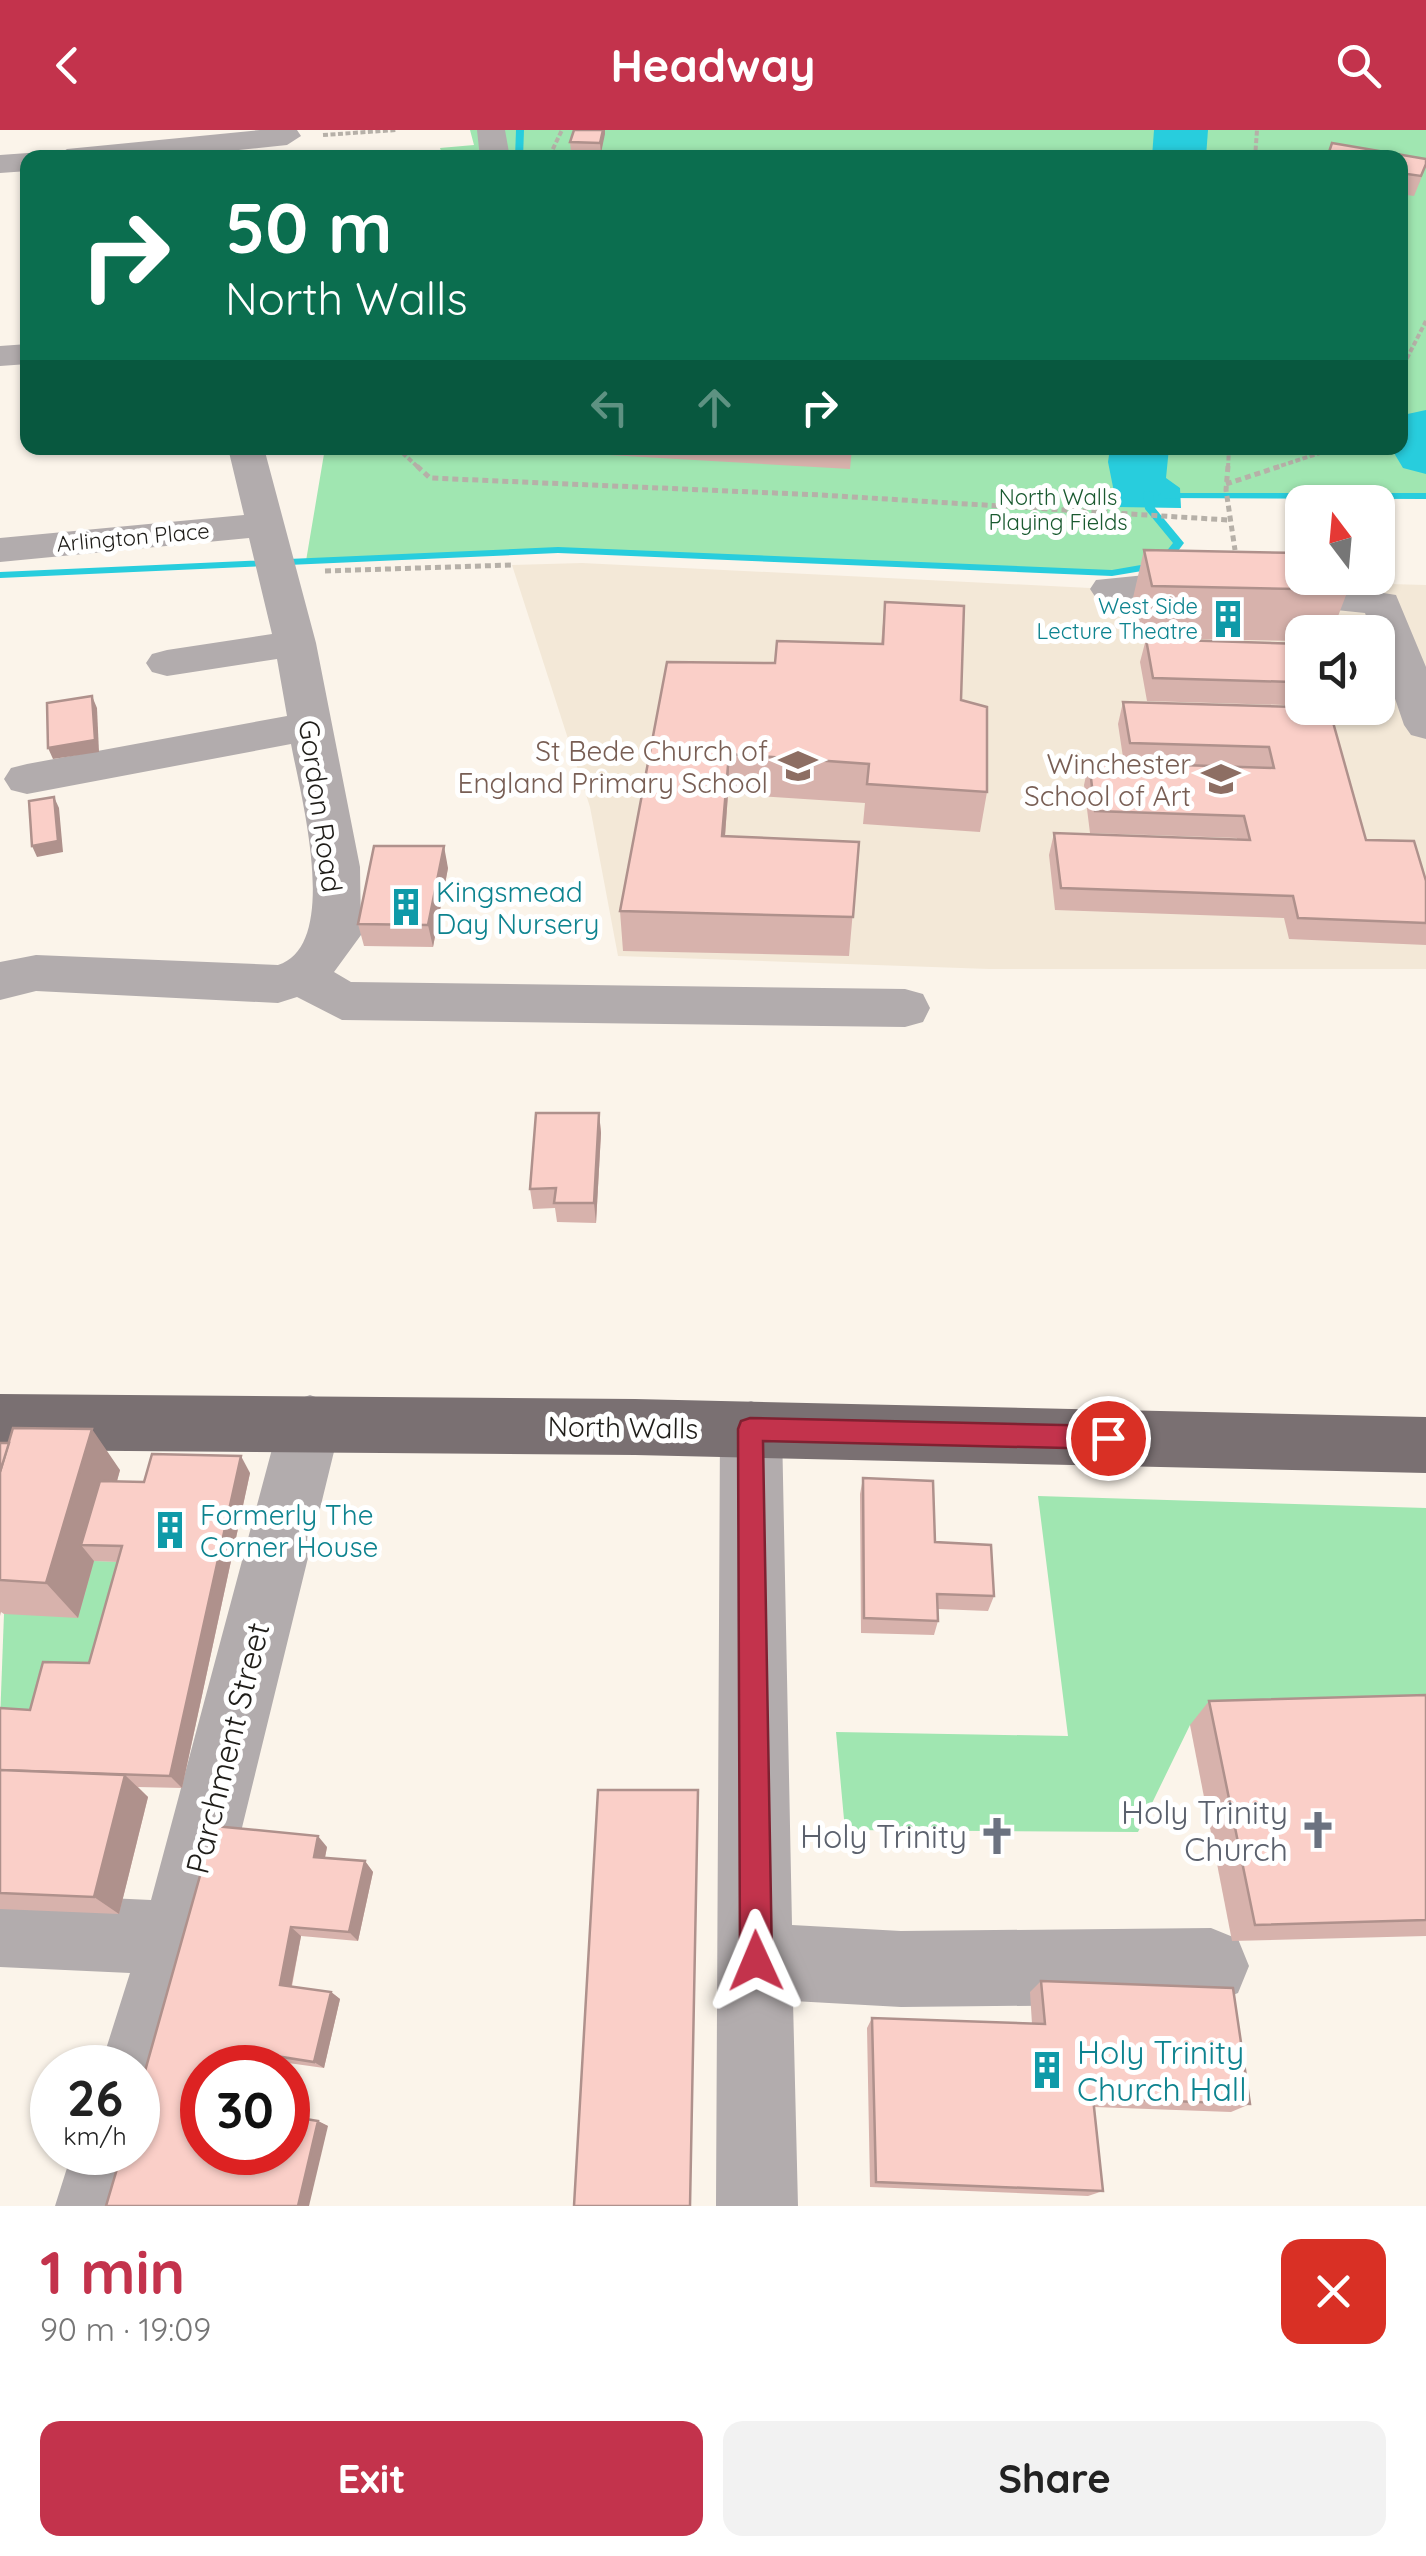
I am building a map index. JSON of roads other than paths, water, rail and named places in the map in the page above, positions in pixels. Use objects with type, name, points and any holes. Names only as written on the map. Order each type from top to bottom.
[{"type":"main road","name":"North Walls","points":[[0,1422],[750,1429],[1426,1445]]},
{"type":"street","points":[[108,142],[287,136]]},
{"type":"street","name":"Gordon Road","points":[[248,455],[295,643],[336,867],[336,935],[303,976]]},
{"type":"street","name":"Arlington Place","points":[[0,550],[270,546]]},
{"type":"street","points":[[1110,589],[1142,584],[1326,594],[1382,604],[1426,725]]},
{"type":"street","points":[[167,662],[295,643]]},
{"type":"street","points":[[26,779],[310,726]]},
{"type":"street","points":[[1,978],[36,973],[253,986],[303,976],[342,1000],[905,1008]]},
{"type":"street","name":"Parchment Street","points":[[146,2045],[178,1938],[310,1423]]},
{"type":"street","points":[[750,1429],[758,2206]]},
{"type":"street","points":[[0,1930],[178,1938]]},
{"type":"street","points":[[756,1961],[902,1968],[1211,1966]]},
{"type":"street","points":[[96,2206],[105,2175]]},
{"type":"water","points":[[1154,130],[1208,130],[1207,150],[1153,150]]},
{"type":"water","points":[[1109,455],[1168,455],[1166,478],[1180,488],[1181,508],[1117,507]]},
{"type":"waterway","points":[[519,150],[520,130]]},
{"type":"waterway","points":[[1426,429],[1421,440],[1426,454]]},
{"type":"waterway","points":[[0,575],[558,550],[1112,573],[1162,565],[1179,543],[1150,509],[1148,493]]},
{"type":"waterway","points":[[1162,496],[1426,496]]},
{"type":"place","name":"West Side Lecture Theatre","points":[[1228,619]]},
{"type":"place","name":"St Bede Church of England Primary School","points":[[798,766]]},
{"type":"place","name":"Winchester School of Art","points":[[1221,779]]},
{"type":"place","name":"Kingsmead Day Nursery","points":[[406,907]]},
{"type":"place","name":"Formerly The Corner House","points":[[170,1530]]},
{"type":"place","name":"Holy Trinity Church","points":[[1318,1830]]},
{"type":"place","name":"Holy Trinity","points":[[997,1836]]},
{"type":"place","name":"Holy Trinity Church Hall","points":[[1047,2070]]},
{"type":"park label","name":"North Walls Playing Fields","points":[[1058,510]]}]
